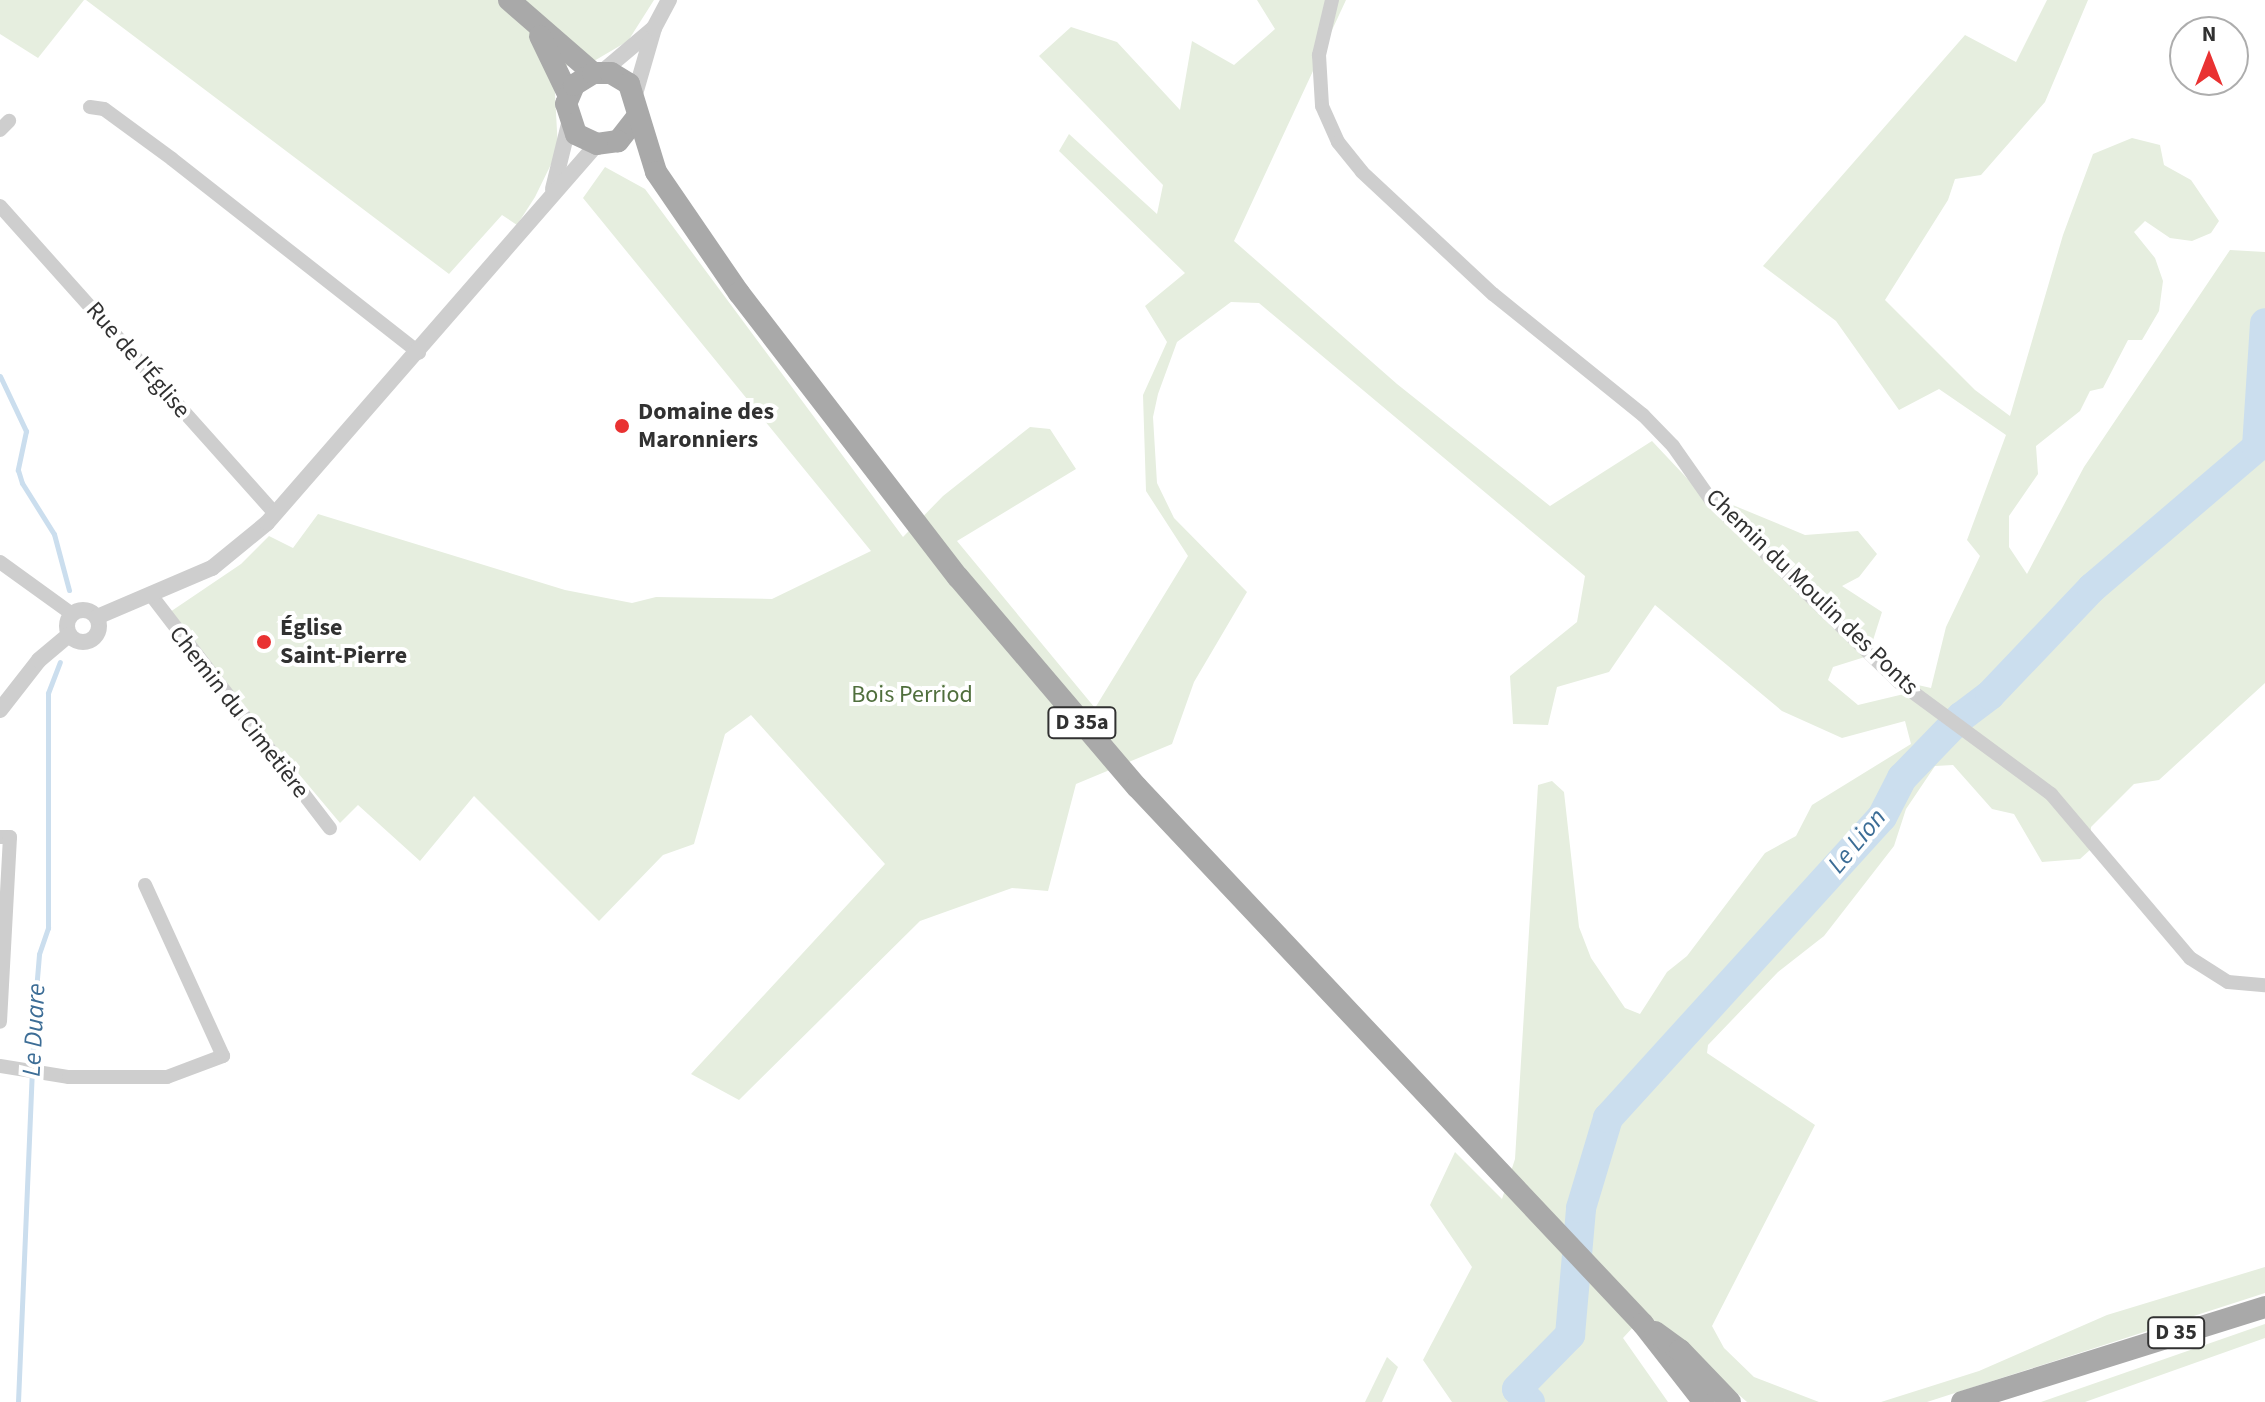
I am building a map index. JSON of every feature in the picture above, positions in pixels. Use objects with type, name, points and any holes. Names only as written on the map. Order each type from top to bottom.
[{"type":"main road","points":[[509,0],[587,79]]},
{"type":"main road","points":[[534,24],[587,79]]},
{"type":"main road","points":[[620,76],[635,94],[637,117],[608,143],[569,124],[587,79],[620,76]]},
{"type":"main road","name":"D 35a","points":[[637,117],[656,172],[811,389],[988,612],[1192,849],[1643,1324],[1704,1402]]},
{"type":"main road","name":"D 35a","points":[[608,143],[656,172]]},
{"type":"main road","name":"D 35","points":[[1962,1402],[2265,1307]]},
{"type":"main road","name":"D 35a","points":[[1643,1324],[1680,1350],[1730,1402]]},
{"type":"main road","name":"D 35","points":[[2006,1402],[2089,1363]]},
{"type":"street","points":[[635,94],[654,28],[669,0]]},
{"type":"street","name":"Chemin du Moulin des Ponts","points":[[1332,0],[1319,55],[1322,106],[1338,142],[1362,172],[1493,294],[1643,415],[1673,446],[1711,500],[1899,682],[2051,794],[2190,958],[2228,982],[2265,985]]},
{"type":"street","points":[[587,79],[654,28]]},
{"type":"street","points":[[90,107],[104,109],[172,159],[419,353]]},
{"type":"street","points":[[552,192],[569,124]]},
{"type":"street","points":[[97,617],[212,568],[275,514],[419,353],[552,192],[608,143]]},
{"type":"street","name":"Rue de l'Église","points":[[0,206],[275,514]]},
{"type":"street","points":[[0,562],[72,614]]},
{"type":"street","name":"Chemin du Cimetière","points":[[151,595],[330,828]]},
{"type":"street","points":[[69,635],[78,642],[93,639],[100,629],[97,617],[87,610],[72,614]]},
{"type":"street","points":[[0,710],[39,660],[69,635],[72,614]]},
{"type":"street","points":[[0,837],[10,837],[0,1022]]},
{"type":"street","points":[[0,1066],[49,1075],[167,1077],[223,1056],[145,885]]},
{"type":"green space","points":[[0,0],[84,0],[38,58],[0,34]]},
{"type":"green space","points":[[86,0],[654,0],[628,41],[594,61],[581,56],[554,75],[558,150],[535,197],[517,225],[502,215],[449,274]]},
{"type":"green space","name":"Bois Perriod","points":[[1257,0],[1346,0],[1234,241],[1397,384],[1550,506],[1652,441],[1699,491],[1805,535],[1858,531],[1877,554],[1859,577],[1842,586],[1882,612],[1868,656],[1833,667],[1828,680],[1858,705],[1904,694],[1909,683],[1931,688],[1946,627],[1980,556],[1967,540],[2006,435],[1939,389],[1899,410],[1836,321],[1763,266],[1965,35],[2016,62],[2047,0],[2088,0],[2045,102],[1981,175],[1955,179],[1948,200],[1885,300],[1975,390],[2010,416],[2063,235],[2093,154],[2132,138],[2160,145],[2164,165],[2191,180],[2219,221],[2211,233],[2192,241],[2170,238],[2145,221],[2134,232],[2155,258],[2163,281],[2159,311],[2142,340],[2128,340],[2103,388],[2090,391],[2080,411],[2036,446],[2038,474],[2009,516],[2009,547],[2027,574],[2084,467],[2230,250],[2265,252],[2265,683],[2159,780],[2134,784],[2091,827],[2091,849],[2080,859],[2042,862],[2014,814],[1992,809],[1953,765],[1935,766],[1906,809],[1894,846],[1824,936],[1778,972],[1708,1045],[1707,1053],[1815,1125],[1712,1326],[1724,1348],[1754,1377],[1819,1402],[1747,1402],[1646,1313],[1623,1338],[1668,1402],[1452,1402],[1423,1360],[1472,1267],[1430,1205],[1455,1152],[1502,1199],[1515,1159],[1538,785],[1552,781],[1564,792],[1579,927],[1591,958],[1625,1008],[1640,1014],[1667,972],[1687,956],[1765,853],[1796,836],[1812,805],[1911,744],[1905,721],[1842,738],[1782,711],[1655,605],[1609,672],[1557,687],[1548,725],[1513,724],[1510,676],[1577,622],[1585,576],[1259,303],[1231,302],[1177,342],[1153,417],[1157,483],[1174,518],[1247,592],[1194,682],[1172,744],[1076,784],[1048,891],[1012,888],[920,921],[739,1100],[691,1074],[885,864],[751,715],[725,734],[694,844],[663,855],[599,921],[474,796],[420,861],[358,805],[340,823],[200,656],[170,612],[241,564],[269,536],[293,548],[318,514],[565,590],[632,603],[656,597],[772,599],[871,551],[583,198],[605,167],[645,189],[903,537],[943,496],[1030,427],[1050,429],[1076,469],[957,541],[1095,708],[1188,556],[1146,491],[1143,395],[1167,342],[1145,306],[1185,273],[1059,151],[1069,134],[1157,214],[1163,185],[1039,56],[1071,27],[1117,42],[1180,110],[1192,41],[1234,65],[1275,29]]},
{"type":"green space","points":[[2265,1267],[2265,1293],[1927,1402],[1881,1402],[1979,1371],[2107,1315]]},
{"type":"green space","points":[[2265,1324],[2265,1338],[2085,1402],[2041,1402]]},
{"type":"green space","points":[[1387,1357],[1398,1367],[1382,1402],[1365,1402]]},
{"type":"waterway","name":"Le Lion","points":[[1530,1402],[1517,1389],[1570,1335],[1581,1208],[1608,1118],[1882,817],[1902,778],[1961,717],[1990,695],[2092,588],[2257,447],[2265,323]]},
{"type":"waterway","name":"Le Duare","points":[[0,376],[26,431],[18,470],[22,483],[54,534],[69,590]]},
{"type":"waterway","name":"Le Duare","points":[[18,1402],[34,1014],[39,954],[48,928],[48,693],[60,662]]},
{"type":"place","name":"Domaine des Maronniers","points":[[622,426]]},
{"type":"place","name":"Église Saint-Pierre","points":[[264,642]]}]
